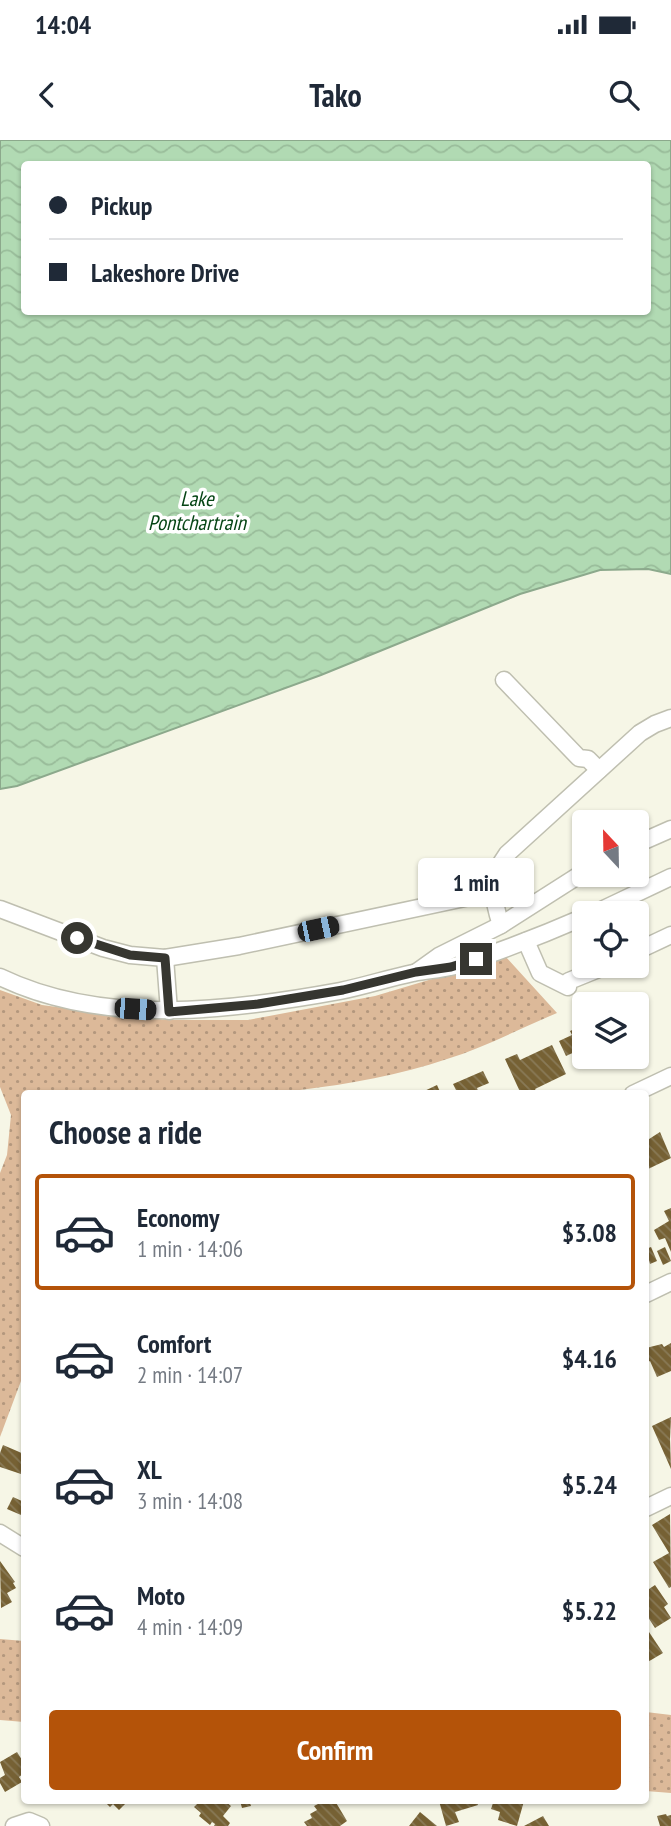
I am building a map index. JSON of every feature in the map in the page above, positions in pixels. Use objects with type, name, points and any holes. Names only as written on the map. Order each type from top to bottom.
[{"type":"street","points":[[504,680],[579,758],[588,759],[599,770]]},
{"type":"street","points":[[501,925],[493,892],[495,873],[507,854],[640,733],[671,718]]},
{"type":"street","points":[[649,839],[671,829]]},
{"type":"street","points":[[620,901],[671,877]]},
{"type":"street","points":[[416,972],[439,956],[501,925],[572,880]]},
{"type":"street","points":[[0,909],[103,948],[130,955],[165,958],[239,946],[493,892]]},
{"type":"street","points":[[0,977],[22,988],[51,996],[135,1009],[169,1012],[258,1004],[343,990],[416,972],[451,967],[572,922]]},
{"type":"street","points":[[649,945],[671,935]]},
{"type":"street","points":[[526,941],[540,973],[568,988],[569,981],[576,978]]},
{"type":"street","points":[[165,958],[169,1012]]},
{"type":"street","points":[[641,1090],[671,1076]]},
{"type":"street","points":[[649,1293],[671,1282]]},
{"type":"street","points":[[649,1507],[671,1496]]},
{"type":"street","points":[[0,1533],[21,1546]]},
{"type":"street","points":[[15,1826],[29,1821],[41,1826]]},
{"type":"shaded area","points":[[506,957],[557,1013],[475,1049],[429,1065],[318,1088],[21,1090],[21,1381],[0,1437],[0,1173],[7,1155],[11,1115],[0,1087],[0,990],[42,1005],[167,1020],[248,1020],[375,996]]},
{"type":"shaded area","points":[[0,1639],[21,1641],[21,1722],[0,1720]]},
{"type":"shaded area","points":[[649,1712],[671,1715],[671,1793],[649,1791]]},
{"type":"water","name":"Lake Pontchartrain","points":[[0,140],[671,140],[671,574],[648,569],[600,570],[520,594],[321,675],[17,786],[0,789]]},
{"type":"building","points":[[572,1035],[572,1053],[566,1056],[559,1041]]},
{"type":"building","points":[[552,1045],[566,1074],[536,1090],[519,1090],[505,1059],[517,1054],[520,1060]]},
{"type":"building","points":[[483,1071],[489,1083],[478,1090],[456,1090],[453,1084]]},
{"type":"building","points":[[437,1085],[439,1090],[426,1090]]},
{"type":"building","points":[[660,1132],[671,1158],[649,1169],[649,1139]]},
{"type":"building","points":[[671,1208],[671,1252],[665,1238],[659,1240],[654,1230],[669,1221],[664,1211]]},
{"type":"building","points":[[651,1247],[657,1261],[650,1264],[649,1260]]},
{"type":"building","points":[[665,1247],[671,1261],[663,1265],[657,1251]]},
{"type":"building","points":[[671,1343],[671,1371],[657,1377],[649,1362],[649,1347],[662,1344],[664,1347]]},
{"type":"building","points":[[671,1417],[670,1439],[671,1469],[652,1426]]},
{"type":"building","points":[[3,1445],[21,1453],[21,1474],[0,1467]]},
{"type":"building","points":[[13,1497],[21,1501],[21,1515],[7,1509]]},
{"type":"building","points":[[670,1514],[669,1588],[653,1562],[669,1553],[652,1525]]},
{"type":"building","points":[[0,1561],[15,1582],[13,1583],[16,1588],[7,1593],[12,1602],[1,1608]]},
{"type":"building","points":[[655,1585],[668,1604],[664,1607],[671,1618],[655,1628],[649,1619],[649,1589]]},
{"type":"building","points":[[649,1632],[663,1653],[649,1661]]},
{"type":"building","points":[[17,1752],[21,1758],[21,1783],[5,1792],[0,1783],[0,1778],[5,1775],[0,1762]]},
{"type":"building","points":[[113,1804],[125,1804],[119,1810]]},
{"type":"building","points":[[197,1804],[229,1804],[231,1806],[223,1816],[230,1823],[228,1826],[214,1826],[212,1822],[210,1825],[199,1816],[201,1813],[194,1807]]},
{"type":"building","points":[[337,1804],[347,1821],[340,1826],[307,1826],[304,1822],[312,1818],[310,1814],[317,1810],[314,1806]]},
{"type":"building","points":[[440,1804],[478,1804],[455,1812],[459,1822],[446,1826]]},
{"type":"building","points":[[493,1804],[523,1804],[517,1826],[498,1820],[500,1812],[491,1809]]},
{"type":"building","points":[[420,1812],[437,1826],[409,1826]]},
{"type":"building","points":[[671,1815],[671,1826],[660,1826],[657,1816]]},
{"type":"building","points":[[543,1816],[549,1826],[524,1826]]},
{"type":"route","points":[[77,938],[130,955],[165,958],[169,1012],[258,1004],[343,990],[416,972],[451,967],[476,959]]}]
